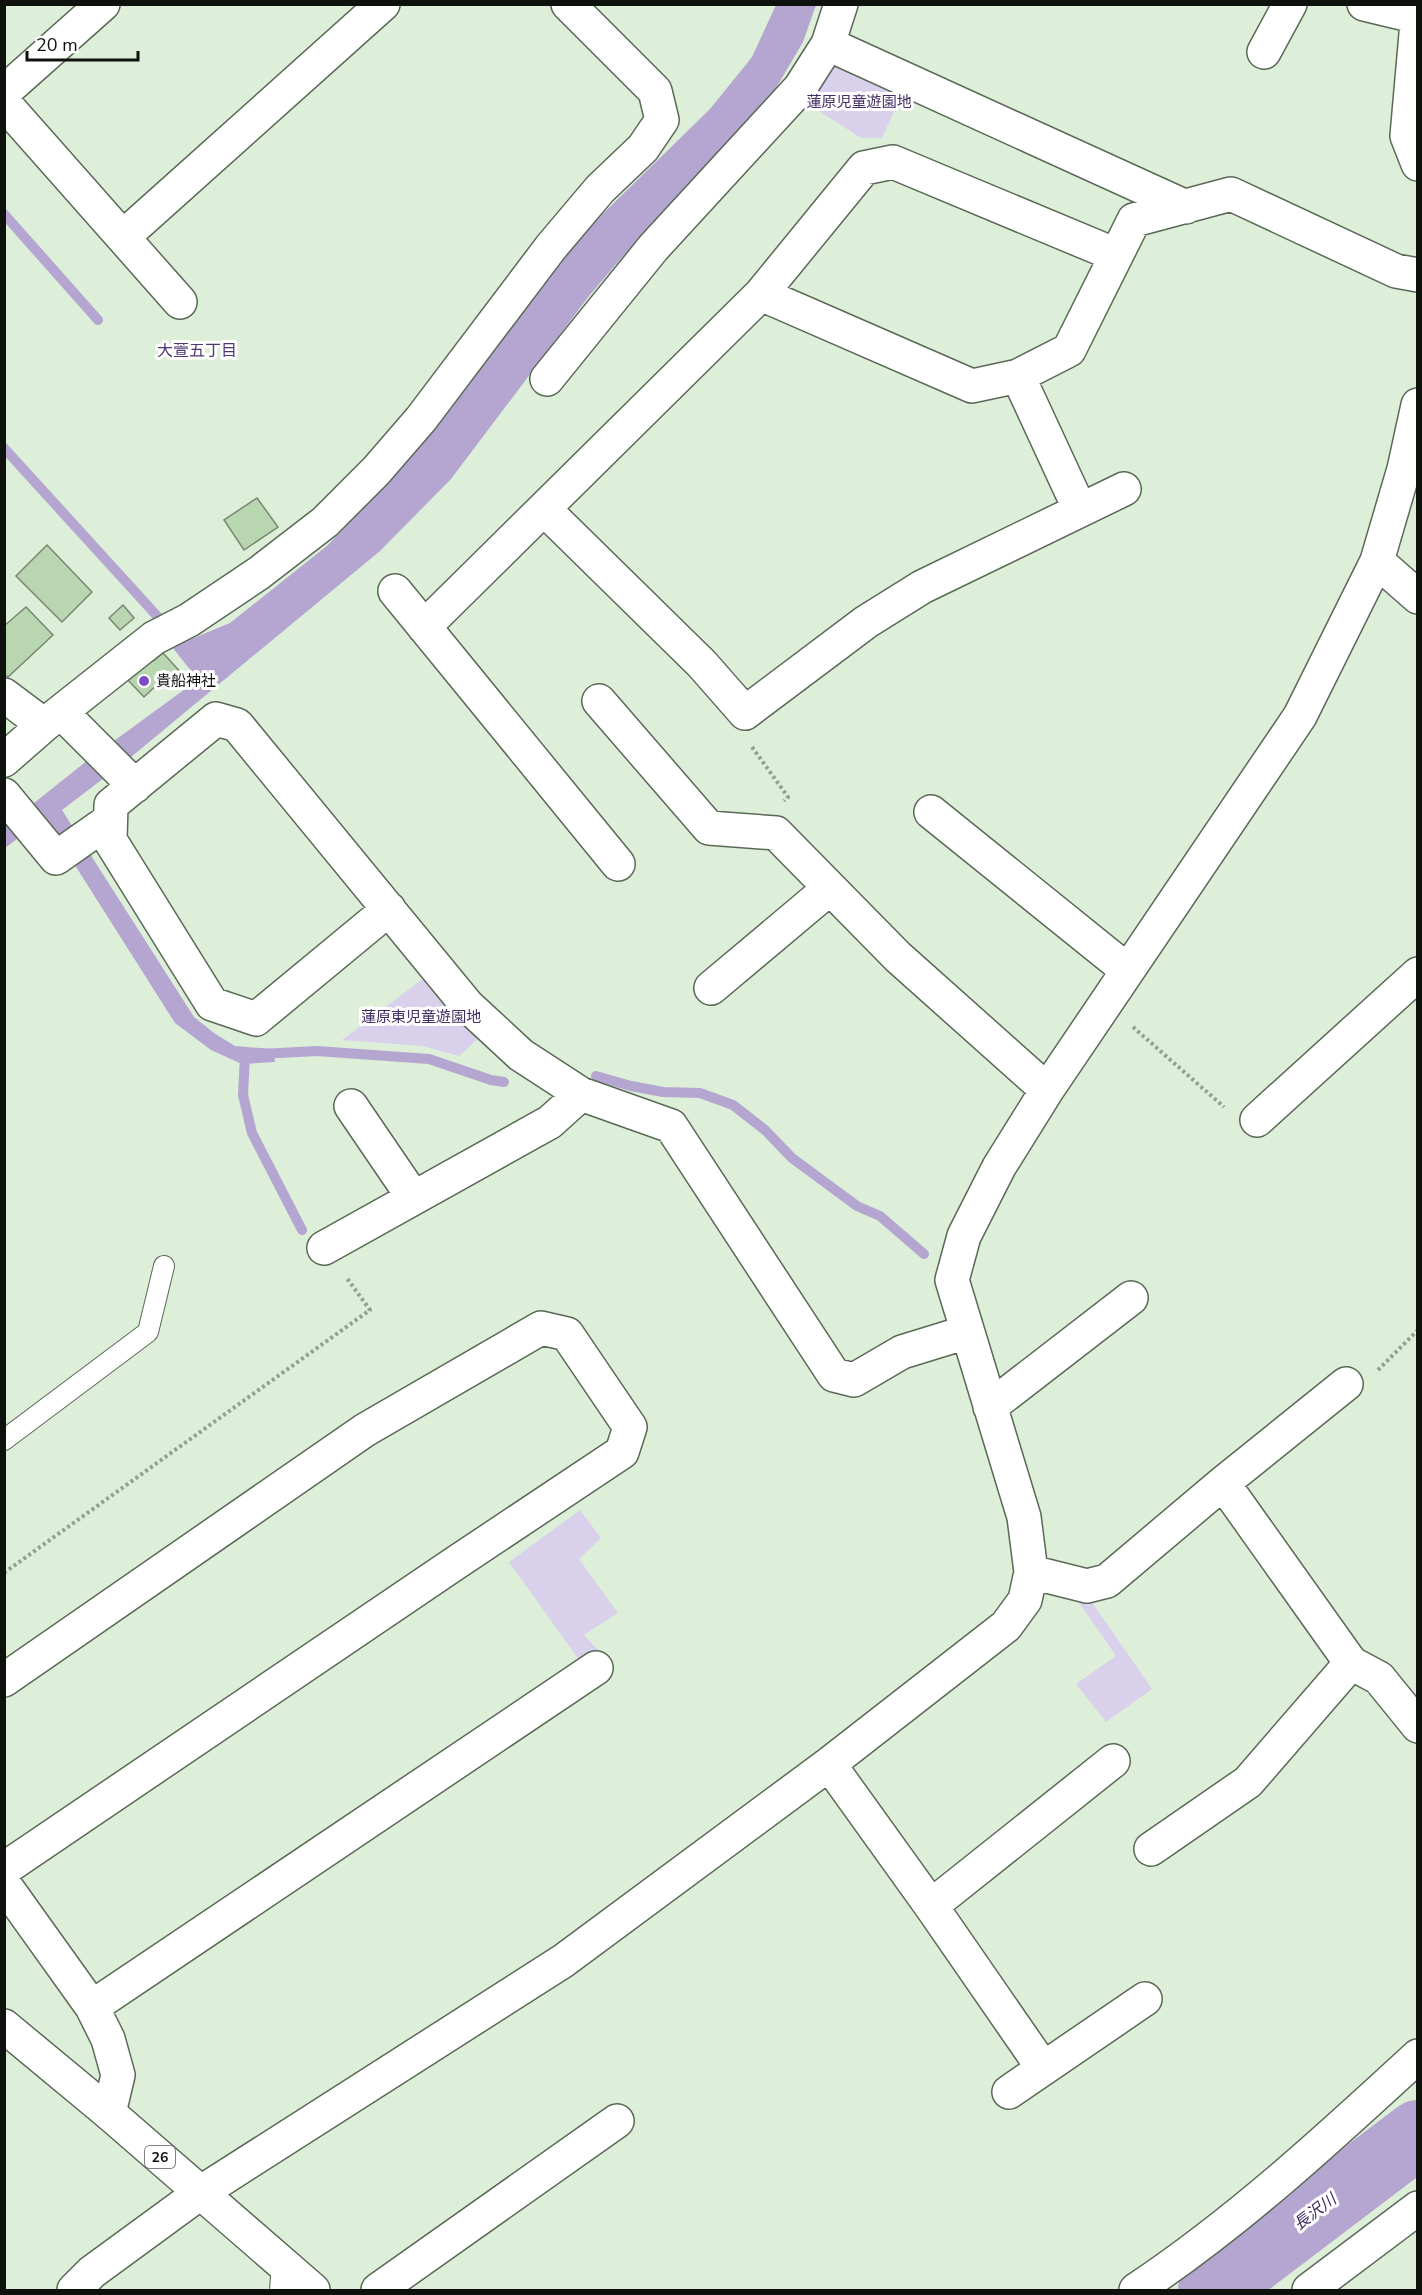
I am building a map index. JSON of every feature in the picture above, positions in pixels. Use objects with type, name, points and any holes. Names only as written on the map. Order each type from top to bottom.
[{"type":"street","points":[[4,92],[103,4]]},
{"type":"street","points":[[123,237],[383,4]]},
{"type":"street","points":[[4,760],[52,718],[154,638],[184,623],[259,573],[325,522],[376,471],[421,419],[550,247],[600,189],[643,148],[662,120],[655,91],[567,4]]},
{"type":"street","points":[[547,379],[653,248],[800,88],[828,44],[841,4]]},
{"type":"street","points":[[1264,52],[1290,4]]},
{"type":"street","points":[[1364,4],[1417,16]]},
{"type":"street","points":[[1418,11],[1407,136],[1418,164]]},
{"type":"street","points":[[828,44],[1186,207]]},
{"type":"street","points":[[4,103],[180,302]]},
{"type":"street","points":[[424,627],[761,294],[864,168],[893,162],[1116,255]]},
{"type":"street","points":[[761,294],[972,386],[1018,376],[1069,350],[1134,220],[1231,194],[1396,271],[1418,275]]},
{"type":"street","points":[[1018,376],[1080,510]]},
{"type":"street","points":[[74,2290],[92,2272],[200,2193],[563,1961],[829,1764],[1006,1626],[1025,1600],[1031,1572],[1024,1517],[952,1280],[964,1236],[999,1167],[1047,1090],[1300,716],[1377,561],[1404,469],[1416,417]]},
{"type":"street","points":[[544,509],[702,664],[746,713],[866,622],[922,587],[1124,489]]},
{"type":"street","points":[[1377,561],[1418,597]]},
{"type":"street","points":[[395,591],[618,864]]},
{"type":"street","points":[[4,695],[52,718],[116,768]]},
{"type":"street","points":[[599,701],[709,828],[776,833],[898,957],[1047,1090]]},
{"type":"street","points":[[116,768],[216,719],[237,725],[467,1005],[521,1055],[581,1094],[671,1126],[834,1375],[854,1380],[902,1352],[967,1332]]},
{"type":"street","points":[[19,812],[56,858],[86,838],[111,806],[116,768]]},
{"type":"street","points":[[931,812],[1127,970]]},
{"type":"street","points":[[86,838],[110,840],[212,1004],[256,1019],[389,909]]},
{"type":"street","points":[[711,988],[830,888]]},
{"type":"street","points":[[1257,1120],[1418,974]]},
{"type":"street","points":[[324,1248],[550,1122],[581,1094]]},
{"type":"street","points":[[351,1106],[413,1197]]},
{"type":"street","points":[[990,1407],[1131,1298]]},
{"type":"street","points":[[4,1680],[365,1431],[541,1328],[567,1334],[630,1427],[622,1452],[4,1869]]},
{"type":"street","points":[[1031,1572],[1087,1586],[1107,1581],[1223,1483],[1346,1384]]},
{"type":"street","points":[[1223,1483],[1351,1663],[1379,1678],[1418,1726]]},
{"type":"street","points":[[1151,1850],[1248,1782],[1351,1663]]},
{"type":"street","points":[[92,2007],[596,1668]]},
{"type":"street","points":[[932,1906],[1113,1761]]},
{"type":"street","points":[[829,1764],[932,1906],[1043,2068]]},
{"type":"street","points":[[4,1884],[92,2007],[108,2039],[118,2075],[109,2113]]},
{"type":"street","points":[[1009,2092],[1145,1999]]},
{"type":"street","name":"26","points":[[4,2026],[109,2113],[200,2193],[281,2277],[313,2290]]},
{"type":"street","points":[[1136,2290],[1232,2220],[1333,2134],[1418,2056]]},
{"type":"street","points":[[378,2290],[617,2121]]},
{"type":"street","points":[[1309,2290],[1418,2208]]},
{"type":"lane","points":[[4,1440],[148,1332],[164,1266]]},
{"type":"path","points":[[746,713],[742,734],[788,796],[774,810],[776,833]]},
{"type":"path","points":[[1105,1003],[1224,1107],[1257,1120]]},
{"type":"path","points":[[4,1573],[370,1310],[324,1248]]},
{"type":"path","points":[[1346,1384],[1377,1371],[1418,1330]]},
{"type":"green space","name":"蓮原児童遊園地","points":[[826,61],[904,90],[882,138],[861,138],[805,102]]},
{"type":"green space","name":"蓮原東児童遊園地","points":[[424,978],[480,1037],[459,1056],[423,1046],[342,1040]]},
{"type":"green space","points":[[580,1510],[601,1538],[579,1559],[618,1613],[584,1635],[603,1655],[582,1664],[509,1562]]},
{"type":"green space","points":[[1071,1591],[1089,1598],[1152,1689],[1106,1722],[1076,1684],[1116,1656]]},
{"type":"shaded area","points":[[776,5],[816,5],[803,42],[776,88],[747,126],[622,257],[589,296],[451,479],[380,551],[125,762],[62,810],[194,1017],[235,1046],[273,1049],[275,1062],[242,1064],[211,1050],[175,1023],[45,818],[5,848],[5,826],[88,760],[185,689],[192,672],[172,647],[230,623],[328,545],[407,460],[502,340],[579,237],[710,109],[752,57]]},
{"type":"building","points":[[257,498],[278,527],[244,550],[224,520]]},
{"type":"building","points":[[47,545],[92,592],[62,622],[16,576]]},
{"type":"building","points":[[123,605],[134,618],[120,630],[109,618]]},
{"type":"building","points":[[26,607],[53,635],[8,677],[4,674],[4,626]]},
{"type":"building","points":[[163,653],[185,677],[174,687],[165,677],[144,697],[127,679],[150,658],[153,661]]},
{"type":"waterway","points":[[4,214],[98,320]]},
{"type":"waterway","points":[[4,448],[168,628]]},
{"type":"waterway","points":[[260,1054],[317,1051],[429,1059],[491,1080],[504,1082]]},
{"type":"waterway","points":[[245,1056],[243,1095],[252,1133],[302,1230]]},
{"type":"waterway","points":[[596,1076],[663,1092],[700,1093],[733,1105],[765,1130],[792,1158],[857,1206],[880,1216],[924,1254]]},
{"type":"waterway","name":"長沢川","points":[[1212,2290],[1418,2134]]},
{"type":"place","name":"貴船神社","points":[[144,681]]},
{"type":"district","name":"大萱五丁目","points":[[197,351]]}]
